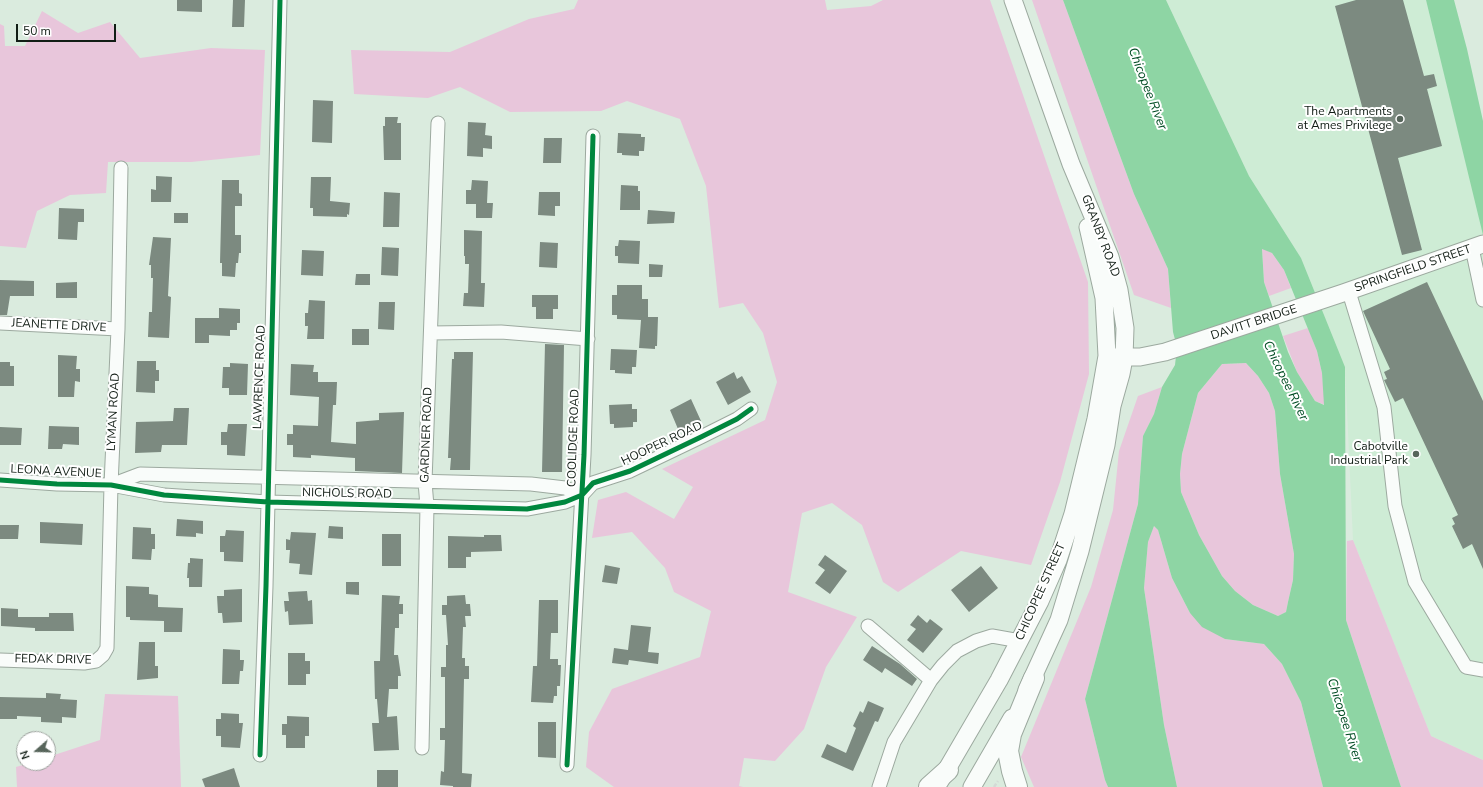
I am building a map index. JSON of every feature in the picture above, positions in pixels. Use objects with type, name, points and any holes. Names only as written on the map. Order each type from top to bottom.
[{"type":"highway","points":[[1017,787],[1008,751],[1011,734],[1034,678]]},
{"type":"highway","points":[[929,787],[948,770]]},
{"type":"main road","name":"GRANBY ROAD","points":[[1013,0],[1071,164],[1099,228],[1116,275],[1125,328],[1124,358]]},
{"type":"main road","name":"GRANBY ROAD","points":[[1071,164],[1098,269],[1106,319],[1107,356]]},
{"type":"main road","name":"SPRINGFIELD STREET","points":[[1346,292],[1478,246]]},
{"type":"main road","name":"DAVITT BRIDGE","points":[[1124,358],[1150,356],[1165,352],[1346,292]]},
{"type":"main road","points":[[1107,356],[1124,358]]},
{"type":"main road","name":"CHICOPEE STREET","points":[[936,787],[948,770],[1020,641],[1058,560],[1073,514],[1097,413],[1107,356]]},
{"type":"main road","name":"CHICOPEE STREET","points":[[972,787],[1034,678],[1059,620],[1071,586],[1100,469],[1112,406],[1124,358]]},
{"type":"street","name":"LAWRENCE ROAD","points":[[260,755],[268,502],[280,0]]},
{"type":"street","name":"GARDNER ROAD","points":[[422,748],[427,506],[425,482],[438,123]]},
{"type":"street","name":"COOLIDGE ROAD","points":[[567,765],[582,495],[588,339],[593,136]]},
{"type":"street","name":"LYMAN ROAD","points":[[103,655],[106,648],[118,329],[121,168]]},
{"type":"street","points":[[1478,246],[1483,300]]},
{"type":"street","points":[[1346,292],[1384,407],[1395,506],[1415,582],[1466,667],[1483,670]]},
{"type":"street","name":"JEANETTE DRIVE","points":[[0,323],[118,329]]},
{"type":"street","points":[[430,333],[501,332],[588,339]]},
{"type":"street","name":"HOOPER ROAD","points":[[582,495],[593,483],[637,467],[737,419],[751,409]]},
{"type":"street","name":"NICHOLS ROAD","points":[[111,485],[140,474],[531,484],[565,488],[582,495]]},
{"type":"street","name":"LEONA AVENUE","points":[[0,480],[56,484],[111,485]]},
{"type":"street","name":"NICHOLS ROAD","points":[[111,485],[164,495],[268,502],[527,509],[565,502],[582,495]]},
{"type":"street","points":[[868,626],[931,680]]},
{"type":"street","points":[[879,787],[894,742],[931,680],[957,651],[976,641],[992,636],[1020,641]]},
{"type":"street","name":"FEDAK DRIVE","points":[[0,660],[84,663],[96,661],[103,655]]},
{"type":"shaded area","points":[[578,0],[825,0],[827,10],[871,6],[883,0],[990,0],[1088,282],[1089,374],[1060,482],[1031,565],[961,551],[898,592],[883,582],[862,525],[832,503],[802,513],[788,592],[857,617],[826,667],[804,729],[775,761],[744,758],[739,786],[743,787],[614,787],[586,767],[589,732],[612,689],[700,657],[711,611],[674,592],[665,568],[632,532],[592,538],[598,500],[626,492],[674,519],[693,487],[662,469],[765,420],[777,382],[763,333],[743,303],[719,308],[706,186],[680,119],[627,101],[601,111],[510,112],[460,87],[428,98],[354,94],[351,50],[450,52],[529,19],[574,9]]},
{"type":"shaded area","points":[[1032,0],[1063,0],[1134,194],[1168,269],[1171,308],[1134,295]]},
{"type":"shaded area","name":"Cabotville Industrial Park","points":[[1166,0],[1426,0],[1461,142],[1483,133],[1483,760],[1431,736],[1353,540],[1345,367],[1301,258],[1249,176]]},
{"type":"shaded area","points":[[42,11],[78,33],[110,22],[140,58],[211,48],[265,50],[260,155],[191,162],[108,162],[106,193],[70,195],[37,211],[26,248],[0,246],[0,24],[4,26],[5,46],[25,46]]},
{"type":"shaded area","points":[[1262,248],[1272,253],[1284,270],[1291,288],[1269,296],[1264,282]]},
{"type":"shaded area","points":[[1308,328],[1317,351],[1322,373],[1325,405],[1315,401],[1297,372],[1283,336]]},
{"type":"shaded area","points":[[1246,363],[1258,376],[1269,393],[1275,411],[1280,474],[1294,554],[1293,580],[1286,612],[1278,616],[1253,605],[1235,591],[1222,576],[1199,535],[1181,492],[1180,474],[1182,454],[1198,393],[1222,364]]},
{"type":"shaded area","points":[[1162,387],[1154,414],[1143,436],[1138,504],[1085,699],[1108,787],[1034,787],[1021,757],[1091,587],[1113,510],[1119,451],[1138,396]]},
{"type":"shaded area","points":[[1154,526],[1158,530],[1172,578],[1190,613],[1225,639],[1264,644],[1282,664],[1301,702],[1323,787],[1177,787],[1164,725],[1144,588],[1148,542]]},
{"type":"shaded area","points":[[1353,540],[1431,736],[1483,760],[1483,787],[1401,787],[1346,620],[1347,541]]},
{"type":"shaded area","points":[[105,694],[178,696],[181,787],[17,787],[16,771],[56,771],[56,754],[100,740]]},
{"type":"water","name":"Chicopee River","points":[[1063,0],[1166,0],[1249,176],[1301,258],[1345,367],[1346,620],[1401,787],[1323,787],[1301,702],[1282,664],[1264,644],[1225,639],[1202,627],[1190,613],[1172,578],[1158,530],[1154,526],[1148,542],[1144,588],[1164,725],[1177,787],[1108,787],[1085,699],[1138,504],[1143,436],[1154,414],[1162,387],[1175,365],[1177,347],[1173,332],[1168,269],[1134,194]],"holes":[[[1262,249],[1272,253],[1284,270],[1317,351],[1322,373],[1324,405],[1315,401],[1297,372],[1288,352],[1264,282]],[[1246,363],[1258,376],[1269,393],[1275,411],[1280,474],[1294,554],[1293,580],[1286,612],[1278,616],[1253,605],[1235,591],[1222,576],[1199,535],[1181,492],[1180,474],[1182,454],[1198,393],[1222,364]]]},
{"type":"water","points":[[1426,0],[1454,0],[1467,49],[1483,121],[1483,235]]},
{"type":"building","points":[[177,0],[202,0],[202,12],[177,11]]},
{"type":"building","points":[[233,0],[245,0],[244,27],[232,27]]},
{"type":"building","name":"The Apartments at Ames Privilege","points":[[1356,0],[1403,0],[1424,76],[1434,74],[1437,86],[1427,89],[1442,146],[1398,158],[1422,250],[1402,255],[1335,6]]},
{"type":"building","points":[[313,100],[333,101],[332,143],[312,142]]},
{"type":"building","points":[[385,117],[398,117],[397,123],[401,123],[401,160],[384,160],[383,126],[385,126]]},
{"type":"building","points":[[468,122],[486,123],[485,135],[492,136],[492,149],[483,148],[483,157],[467,156]]},
{"type":"building","points":[[618,133],[641,134],[641,137],[645,137],[644,151],[639,151],[639,156],[622,155],[622,153],[617,153]]},
{"type":"building","points":[[544,138],[562,138],[561,163],[543,163]]},
{"type":"building","points":[[156,176],[172,177],[171,202],[151,202],[151,189],[156,190]]},
{"type":"building","points":[[311,177],[331,177],[330,201],[350,203],[349,215],[347,214],[347,217],[313,216],[313,208],[310,208]]},
{"type":"building","points":[[222,180],[239,180],[239,193],[242,194],[242,206],[235,206],[235,235],[241,235],[241,253],[239,253],[238,263],[236,263],[235,277],[222,276],[222,263],[220,263]]},
{"type":"building","points":[[472,180],[488,181],[487,203],[493,203],[492,218],[476,218],[476,204],[466,204],[466,190],[471,190]]},
{"type":"building","points":[[621,185],[638,186],[638,191],[640,191],[640,210],[620,210]]},
{"type":"building","points":[[384,192],[400,193],[399,227],[383,227]]},
{"type":"building","points":[[539,192],[560,192],[560,206],[555,206],[555,216],[538,215]]},
{"type":"building","points":[[59,208],[84,209],[84,222],[78,222],[77,240],[58,239]]},
{"type":"building","points":[[648,210],[675,212],[674,223],[647,224]]},
{"type":"building","points":[[174,213],[188,213],[188,223],[174,223]]},
{"type":"building","points":[[464,230],[482,231],[481,283],[485,283],[484,307],[463,306],[464,293],[468,293],[469,264],[465,264]]},
{"type":"building","points":[[153,237],[171,238],[168,296],[171,297],[169,338],[148,337],[149,312],[152,312],[153,278],[151,278],[151,265],[149,265]]},
{"type":"building","points":[[619,240],[640,241],[639,264],[618,263],[618,256],[615,256],[615,246],[618,246]]},
{"type":"building","points":[[540,242],[558,243],[557,268],[539,267]]},
{"type":"building","points":[[382,247],[399,248],[398,276],[381,275]]},
{"type":"building","points":[[302,250],[324,251],[323,276],[301,275]]},
{"type":"building","points":[[649,264],[663,265],[662,277],[649,277]]},
{"type":"building","points":[[356,274],[370,274],[370,285],[355,285]]},
{"type":"building","points":[[0,280],[34,281],[34,296],[10,296],[7,315],[0,315]]},
{"type":"building","points":[[77,282],[77,298],[56,298],[56,283]]},
{"type":"building","points":[[1427,282],[1483,401],[1483,569],[1472,544],[1463,549],[1452,526],[1455,524],[1452,518],[1458,515],[1403,398],[1395,402],[1384,380],[1387,379],[1384,372],[1390,369],[1363,311]]},
{"type":"building","points":[[617,285],[642,285],[642,299],[648,299],[648,317],[658,317],[657,346],[655,346],[655,349],[639,348],[641,320],[617,319],[617,315],[612,315],[612,295],[617,295]]},
{"type":"building","points":[[532,295],[558,295],[558,309],[553,309],[553,319],[536,319],[536,307],[532,307]]},
{"type":"building","points":[[309,300],[325,301],[324,339],[307,339],[308,326],[305,326],[305,313],[308,313]]},
{"type":"building","points":[[379,302],[395,302],[394,330],[378,329]]},
{"type":"building","points":[[219,308],[240,309],[240,323],[237,323],[237,330],[230,330],[230,336],[209,335],[209,343],[195,343],[195,318],[219,318]]},
{"type":"building","points":[[352,329],[369,329],[369,345],[352,345]]},
{"type":"building","points":[[545,344],[564,345],[562,472],[542,472]]},
{"type":"building","points":[[611,349],[637,350],[636,367],[632,367],[632,374],[615,373],[615,370],[610,370]]},
{"type":"building","points":[[454,352],[473,352],[470,470],[450,470],[451,458],[448,458],[452,359],[454,359]]},
{"type":"building","points":[[58,355],[77,356],[76,369],[80,369],[80,382],[75,381],[74,397],[58,397]]},
{"type":"building","points":[[137,361],[156,361],[156,370],[159,370],[159,381],[155,381],[155,393],[136,392]]},
{"type":"building","points":[[0,362],[10,362],[10,366],[14,366],[14,386],[0,386]]},
{"type":"building","points":[[230,363],[248,364],[247,395],[229,395],[229,388],[222,388],[223,367],[230,367]]},
{"type":"building","points":[[291,364],[314,365],[313,372],[318,372],[318,382],[337,382],[336,405],[333,405],[331,442],[356,444],[356,422],[379,420],[379,413],[404,412],[402,473],[355,471],[355,458],[311,455],[311,458],[293,457],[293,445],[287,445],[287,434],[293,434],[293,425],[318,426],[319,397],[290,395]]},
{"type":"building","points":[[734,372],[737,379],[742,376],[751,392],[728,405],[716,382]]},
{"type":"building","points":[[691,399],[701,421],[682,430],[681,428],[678,429],[670,410]]},
{"type":"building","points":[[632,404],[632,409],[637,409],[637,422],[633,422],[633,427],[614,428],[614,424],[610,424],[609,405]]},
{"type":"building","points":[[174,408],[189,408],[187,445],[162,445],[161,452],[135,453],[136,422],[173,421]]},
{"type":"building","points":[[228,424],[247,424],[245,456],[227,455],[227,445],[221,445],[221,432],[227,432]]},
{"type":"building","points":[[49,426],[79,427],[79,445],[63,444],[62,449],[48,449]]},
{"type":"building","points":[[0,427],[22,428],[21,445],[0,445]]},
{"type":"building","points":[[177,519],[203,521],[203,534],[196,533],[196,537],[176,536]]},
{"type":"building","points":[[40,522],[83,524],[82,545],[40,543]]},
{"type":"building","points":[[0,525],[19,525],[18,539],[0,539]]},
{"type":"building","points":[[329,526],[343,527],[343,539],[328,538]]},
{"type":"building","points":[[133,527],[151,528],[151,534],[155,534],[155,549],[152,549],[151,560],[132,559]]},
{"type":"building","points":[[226,530],[244,531],[243,562],[224,561],[224,552],[220,552],[220,536],[225,536]]},
{"type":"building","points":[[291,532],[316,533],[312,575],[299,574],[300,564],[289,563],[290,550],[286,550],[286,539],[290,540]]},
{"type":"building","points":[[382,534],[401,534],[401,566],[382,566]]},
{"type":"building","points":[[484,535],[501,535],[502,551],[471,552],[471,557],[466,557],[466,568],[448,568],[448,536],[484,537]]},
{"type":"building","points":[[825,555],[847,571],[830,594],[815,583],[825,570],[818,565]]},
{"type":"building","points":[[190,558],[203,559],[202,587],[189,587],[189,578],[187,578],[188,563],[190,563]]},
{"type":"building","points":[[605,565],[620,568],[617,584],[602,582]]},
{"type":"building","points":[[981,566],[998,588],[969,612],[951,590]]},
{"type":"building","points":[[346,582],[359,582],[359,595],[346,594]]},
{"type":"building","points":[[126,586],[149,587],[149,594],[158,595],[158,607],[183,608],[182,632],[164,632],[164,621],[130,620],[130,617],[126,617]]},
{"type":"building","points":[[242,589],[242,622],[223,623],[222,613],[218,613],[217,596],[224,596],[224,590]]},
{"type":"building","points":[[307,591],[308,601],[312,600],[313,624],[289,625],[288,611],[285,612],[284,601],[289,601],[288,592]]},
{"type":"building","points":[[382,595],[400,596],[399,604],[403,604],[403,614],[399,614],[399,628],[395,628],[394,655],[398,655],[401,676],[398,676],[398,689],[389,689],[387,717],[397,716],[399,750],[374,751],[372,723],[379,723],[377,699],[375,699],[374,661],[380,661]]},
{"type":"building","points":[[465,595],[466,604],[470,604],[471,616],[465,616],[466,627],[463,627],[462,658],[465,658],[465,666],[469,666],[469,679],[464,679],[462,773],[472,774],[471,787],[453,787],[440,785],[441,771],[444,772],[445,740],[440,740],[440,728],[445,728],[445,677],[441,677],[441,667],[446,667],[446,645],[448,645],[446,615],[442,615],[442,605],[447,605],[447,596]]},
{"type":"building","points":[[539,600],[558,600],[558,633],[551,633],[550,659],[558,659],[558,665],[561,665],[560,686],[557,686],[557,696],[554,696],[553,703],[531,702],[533,666],[537,666]]},
{"type":"building","points":[[1,608],[18,609],[18,617],[49,617],[49,613],[73,613],[74,631],[35,631],[35,628],[1,626]]},
{"type":"building","points":[[918,615],[927,623],[930,619],[943,629],[923,653],[907,640],[916,629],[910,625]]},
{"type":"building","points":[[631,625],[651,627],[648,652],[659,653],[658,664],[629,660],[628,665],[612,663],[614,648],[628,650]]},
{"type":"building","points":[[139,642],[155,642],[155,666],[158,666],[158,678],[137,680]]},
{"type":"building","points":[[872,646],[900,664],[917,679],[912,686],[885,668],[882,673],[863,660]]},
{"type":"building","points":[[223,649],[240,650],[240,660],[244,660],[243,671],[240,671],[239,684],[222,684]]},
{"type":"building","points":[[288,653],[305,653],[305,661],[310,661],[310,674],[306,674],[306,685],[288,685]]},
{"type":"building","points":[[46,693],[61,694],[60,699],[77,700],[76,718],[62,717],[62,723],[41,722],[41,717],[17,716],[17,719],[0,719],[0,697],[46,698]]},
{"type":"building","points":[[868,701],[884,708],[878,722],[875,721],[853,771],[821,757],[827,744],[846,753],[856,728],[853,726],[860,711],[863,713]]},
{"type":"building","points":[[221,713],[239,714],[239,723],[243,723],[240,748],[221,747],[221,736],[216,736],[216,719],[221,719]]},
{"type":"building","points":[[287,716],[309,717],[309,736],[305,736],[305,748],[286,748],[286,735],[282,735],[282,724],[287,724]]},
{"type":"building","points":[[538,722],[556,722],[556,758],[538,757]]},
{"type":"building","points":[[234,768],[240,787],[205,787],[202,779]]},
{"type":"building","points":[[377,770],[398,770],[398,787],[377,787]]},
{"type":"cycle path","points":[[260,755],[266,586],[280,0]]},
{"type":"cycle path","points":[[567,765],[584,455],[593,136]]},
{"type":"cycle path","points":[[0,480],[57,484],[111,485],[164,495],[268,502],[527,509],[565,502],[582,495],[593,483],[630,471],[737,419],[751,409]]},
{"type":"place","name":"The Apartments at Ames Privilege","points":[[1400,119]]},
{"type":"place","name":"Cabotville Industrial Park","points":[[1416,454]]}]
